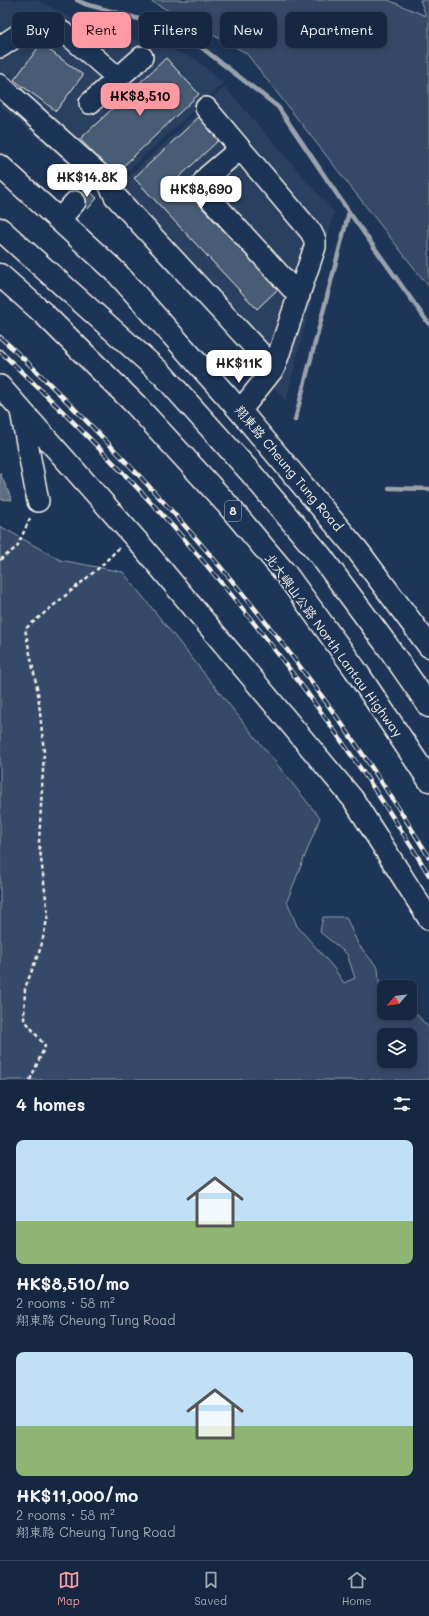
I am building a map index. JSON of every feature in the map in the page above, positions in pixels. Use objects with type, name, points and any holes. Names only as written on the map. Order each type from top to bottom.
[{"type":"main road","name":"翔東路 Cheung Tung Road","points":[[0,166],[115,271],[240,410],[358,550],[429,646]]},
{"type":"main road","points":[[0,229],[163,376],[246,467],[320,555],[386,644],[429,706]]},
{"type":"main road","name":"北大嶼山公路 North Lantau Highway","points":[[0,275],[44,313],[136,405],[226,503],[286,574],[354,669],[429,780]]},
{"type":"lane","points":[[0,47],[21,33],[34,28],[59,30],[73,39],[118,78]]},
{"type":"lane","points":[[90,103],[142,57]]},
{"type":"lane","points":[[0,85],[108,182],[115,196],[274,368]]},
{"type":"lane","points":[[206,108],[311,232],[315,240],[315,247],[274,368],[240,410]]},
{"type":"lane","points":[[240,149],[208,176],[204,181],[203,187],[206,194],[299,296]]},
{"type":"lane","points":[[59,220],[75,202]]},
{"type":"lane","points":[[0,386],[133,536],[353,799],[429,919]]},
{"type":"lane","points":[[21,410],[38,501]]},
{"type":"path","points":[[0,560],[17,548],[38,501]]},
{"type":"path","points":[[30,1080],[45,1046],[24,1020],[25,988],[41,947],[48,915],[39,842],[44,752],[38,693],[25,629],[100,567],[133,536]]},
{"type":"shaded area","points":[[0,0],[38,0],[59,12],[12,12],[12,48],[64,48],[64,14],[72,18],[72,48],[131,48],[131,38],[139,40],[139,48],[167,48],[194,58],[223,83],[103,194],[0,106]]},
{"type":"shaded area","points":[[149,0],[388,0],[426,16],[420,0],[429,0],[429,287],[246,53],[237,48],[277,48],[277,12],[220,12],[220,39],[212,34],[212,12],[171,12]]},
{"type":"shaded area","points":[[225,87],[334,212],[286,401],[102,201]]},
{"type":"shaded area","points":[[0,473],[12,500],[0,499]]},
{"type":"shaded area","points":[[0,526],[60,560],[123,572],[320,818],[287,901],[297,926],[333,967],[344,983],[355,978],[347,954],[320,932],[323,917],[346,917],[358,944],[378,968],[377,1020],[417,1020],[417,1015],[429,1028],[429,1080],[0,1080]]},
{"type":"building","points":[[38,48],[46,48],[83,75],[56,111],[14,80]]},
{"type":"building","points":[[166,58],[199,94],[114,175],[80,139]]},
{"type":"building","points":[[201,115],[222,137],[176,180],[278,289],[257,309],[134,178]]},
{"type":"building","points":[[86,188],[97,198],[88,209],[77,199]]},
{"type":"waterway","points":[[77,0],[85,4],[179,30],[278,107],[349,212],[429,324]]},
{"type":"waterway","points":[[295,420],[349,212]]},
{"type":"waterway","points":[[389,488],[429,489]]},
{"type":"railway","points":[[0,337],[68,402],[107,442],[196,538],[239,589],[280,640],[357,746],[429,857]]},
{"type":"railway","points":[[0,351],[71,419],[117,466],[162,514],[218,578],[283,660],[344,744],[402,831],[429,875]]}]
